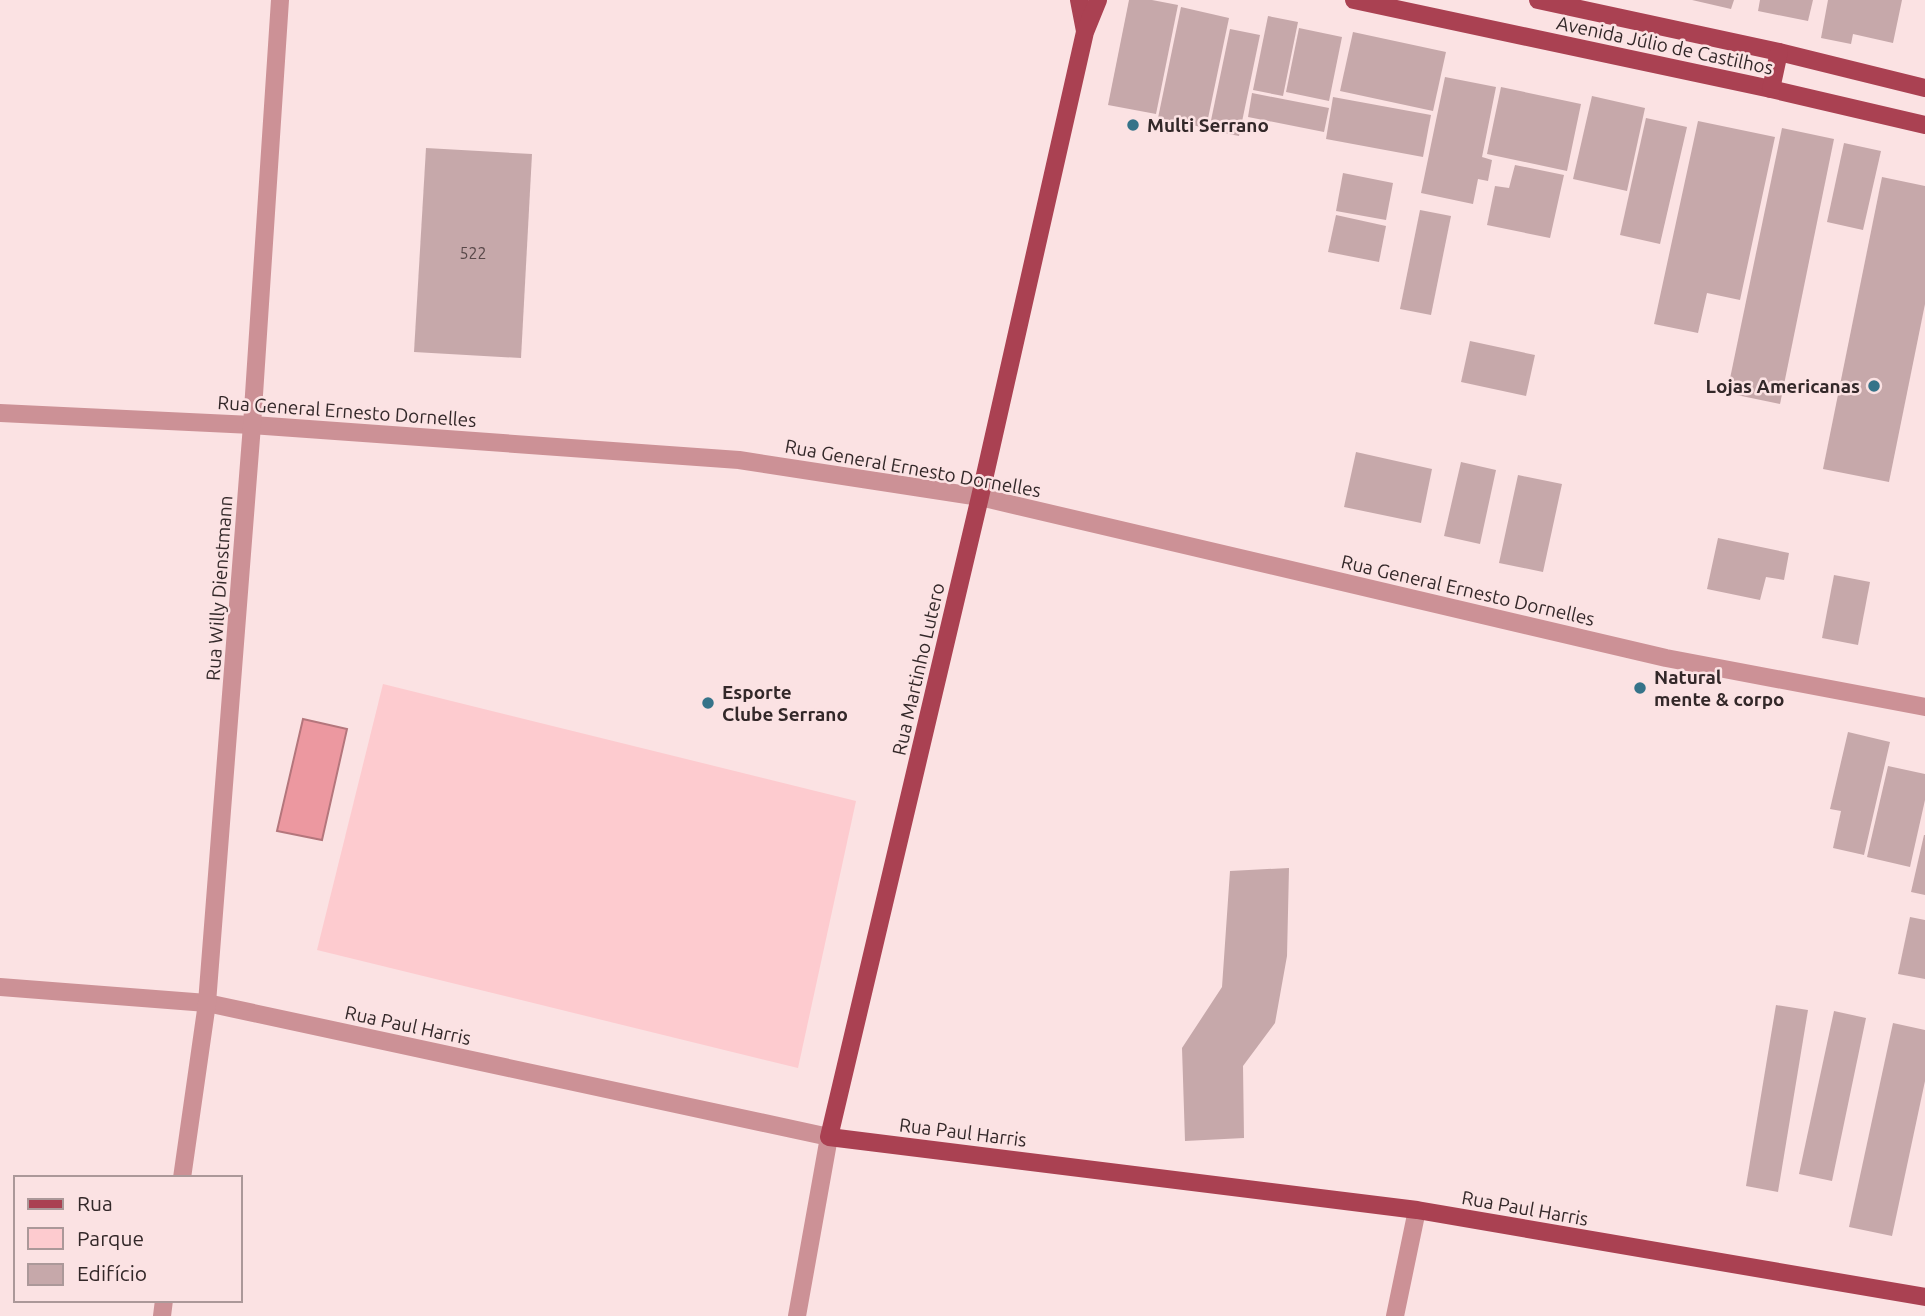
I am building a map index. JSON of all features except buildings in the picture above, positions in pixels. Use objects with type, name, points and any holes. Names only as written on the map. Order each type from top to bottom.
[{"type":"main road","name":"Rua Martinho Lutero","points":[[1079,0],[1085,32]]},
{"type":"main road","name":"Rua Martinho Lutero","points":[[829,1137],[980,498],[1085,32],[1098,0]]},
{"type":"main road","name":"Avenida Júlio de Castilhos","points":[[1354,0],[1771,89],[1925,125]]},
{"type":"main road","name":"Avenida Júlio de Castilhos","points":[[1538,0],[1779,52],[1925,88]]},
{"type":"main road","points":[[1771,89],[1779,52]]},
{"type":"main road","name":"Rua Paul Harris","points":[[829,1137],[1417,1210],[1925,1297]]},
{"type":"street","name":"Rua Willy Dienstmann","points":[[182,1176],[207,1003],[252,425],[280,0]]},
{"type":"street","name":"Rua General Ernesto Dornelles","points":[[0,413],[252,425],[739,460],[980,498],[1666,659],[1925,707]]},
{"type":"street","name":"Rua Paul Harris","points":[[0,987],[207,1003],[829,1137]]},
{"type":"street","name":"Rua Martinho Lutero","points":[[797,1316],[829,1137]]},
{"type":"street","points":[[1395,1316],[1417,1210]]},
{"type":"green space","points":[[383,684],[856,801],[798,1068],[317,950]]},
{"type":"shaded area","points":[[303,719],[347,729],[322,840],[277,831]]},
{"type":"place","name":"Multi Serrano","points":[[1133,125]]},
{"type":"place","name":"Lojas Americanas","points":[[1874,386]]},
{"type":"place","name":"Natural mente & corpo","points":[[1640,688]]},
{"type":"place","name":"Esporte Clube Serrano","points":[[708,703]]}]
